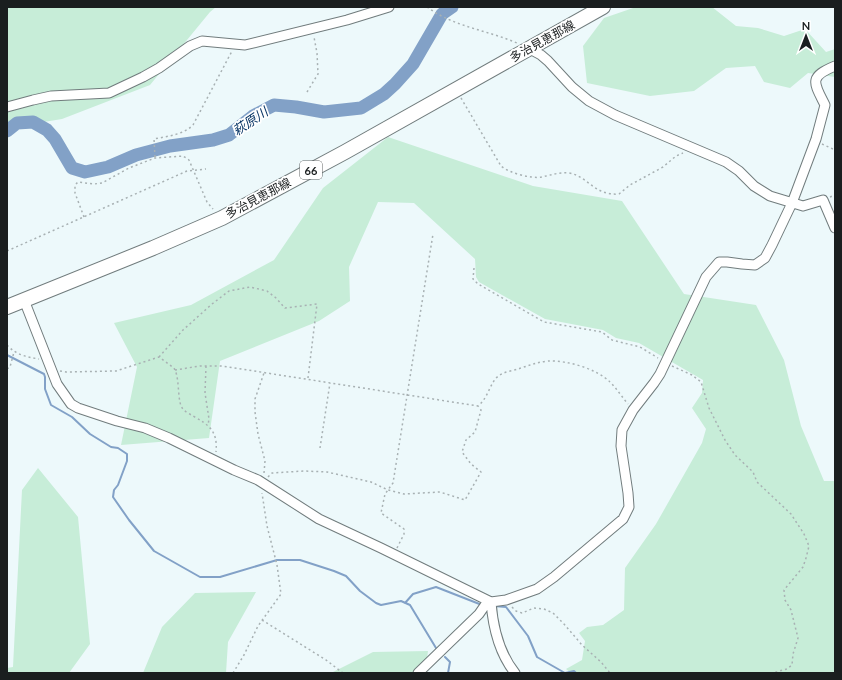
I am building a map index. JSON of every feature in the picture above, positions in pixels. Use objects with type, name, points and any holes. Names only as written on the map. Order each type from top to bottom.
[{"type":"main road","name":"多治見恵那線","points":[[7,307],[139,254],[222,218],[345,152],[603,7]]},
{"type":"street","points":[[7,107],[51,96],[109,93],[148,74],[190,46],[202,41],[245,45],[368,15],[389,7]]},
{"type":"street","points":[[528,48],[541,54],[548,60],[572,87],[589,102],[697,151],[726,162],[739,171],[754,186],[770,196],[803,206],[823,200],[835,228]]},
{"type":"street","points":[[24,300],[60,390],[71,404],[78,408],[163,435],[263,483],[319,519],[394,554],[490,602],[506,600],[537,589],[543,585],[623,519],[629,507],[621,446],[622,430],[633,410],[654,383],[706,277],[719,262],[755,265],[765,258],[792,203],[815,140],[825,105],[815,85],[817,76],[823,70],[835,66]]},
{"type":"street","points":[[418,673],[490,602]]},
{"type":"street","points":[[490,602],[495,631],[501,650],[507,664],[515,673]]},
{"type":"path","points":[[427,7],[455,23],[509,40],[528,48]]},
{"type":"path","points":[[307,92],[318,74],[318,53],[312,29]]},
{"type":"path","points":[[155,157],[154,139],[182,133],[193,125],[235,44]]},
{"type":"path","points":[[456,89],[501,166],[505,170],[530,177],[540,177],[556,173],[570,173],[582,178],[600,191],[619,194],[635,182],[663,167],[676,156],[685,152],[697,151]]},
{"type":"path","points":[[815,140],[835,150]]},
{"type":"path","points":[[84,216],[75,193],[75,185],[78,182],[94,184],[102,183],[129,168],[155,157],[184,156],[189,160],[207,202],[222,218]]},
{"type":"path","points":[[7,251],[187,171],[206,169]]},
{"type":"path","points":[[394,554],[404,534],[404,529],[381,513],[385,494],[393,483],[433,234]]},
{"type":"path","points":[[474,268],[473,279],[478,284],[544,322],[602,332],[612,340],[640,347],[702,382],[709,408],[724,440],[735,455],[753,472],[757,482],[792,514],[804,534],[809,546],[802,567],[784,590],[785,600],[791,610],[798,638],[792,654],[792,666],[772,673]]},
{"type":"path","points":[[7,346],[21,356],[39,359],[58,370],[66,372],[116,371],[159,357],[183,330],[229,291],[250,288],[267,290],[286,308],[317,304],[308,379]]},
{"type":"path","points":[[7,370],[10,367],[14,352]]},
{"type":"path","points":[[159,357],[175,370],[180,393],[179,404],[184,411],[208,425],[217,441],[215,460]]},
{"type":"path","points":[[175,370],[200,366],[222,366],[478,406],[483,402],[496,378],[504,372],[522,368],[534,363],[549,361],[567,363],[600,374],[610,382],[633,410]]},
{"type":"path","points":[[206,366],[205,393],[209,419],[208,425]]},
{"type":"path","points":[[232,673],[244,655],[262,620],[281,594],[267,526],[262,491],[265,462],[258,434],[256,399],[264,372]]},
{"type":"path","points":[[320,448],[330,383]]},
{"type":"path","points":[[263,483],[272,473],[327,472],[371,482],[388,490],[404,494],[440,492],[465,500],[481,472],[471,464],[462,452],[466,440],[475,432],[481,410],[478,406]]},
{"type":"path","points":[[506,600],[516,611],[522,613],[534,608],[544,609],[553,613],[582,646],[601,662],[610,673]]},
{"type":"path","points":[[262,620],[326,660],[343,673]]},
{"type":"green space","points":[[7,7],[216,7],[210,12],[150,85],[62,119],[7,128]]},
{"type":"green space","points":[[636,7],[712,7],[736,26],[758,28],[784,36],[805,29],[826,52],[835,49],[835,77],[808,73],[790,88],[764,82],[755,66],[726,68],[694,91],[650,96],[587,83],[583,46],[604,18]]},
{"type":"green space","points":[[388,137],[533,186],[622,201],[684,294],[756,305],[784,360],[801,426],[824,481],[835,481],[835,672],[571,673],[566,669],[582,660],[585,641],[579,633],[587,627],[603,625],[624,610],[625,568],[656,524],[702,443],[706,429],[692,408],[702,393],[703,380],[639,343],[616,338],[603,330],[545,319],[479,282],[476,277],[475,259],[414,203],[378,202],[349,267],[350,301],[319,321],[220,361],[209,438],[121,445],[137,367],[114,323],[191,305],[274,260],[323,188]]},
{"type":"green space","points":[[38,468],[78,517],[90,644],[69,673],[7,673],[7,668],[13,667],[22,490]]},
{"type":"green space","points":[[256,592],[228,642],[226,673],[143,673],[162,627],[195,593]]},
{"type":"green space","points":[[428,651],[425,673],[331,673],[373,652]]},
{"type":"waterway","name":"萩原川","points":[[7,131],[17,123],[33,122],[47,130],[55,139],[72,168],[85,172],[108,167],[136,155],[170,146],[213,140],[229,135],[253,116],[274,105],[324,112],[361,108],[384,94],[395,84],[413,64],[442,14],[452,7]]},
{"type":"waterway","points":[[7,355],[44,374],[45,389],[51,405],[72,417],[90,434],[111,447],[118,448],[127,454],[127,461],[118,485],[114,490],[113,497],[154,551],[200,577],[220,577],[277,560],[300,560],[334,571],[346,576],[360,591],[376,603],[381,605],[401,601],[410,605],[436,648]]},
{"type":"waterway","points":[[405,603],[413,594],[436,587],[482,605]]},
{"type":"waterway","points":[[494,606],[506,607],[528,636],[537,657],[565,673]]},
{"type":"waterway","points":[[445,657],[450,662],[448,673]]},
{"type":"waterway","points":[[565,673],[574,671],[576,673]]}]
